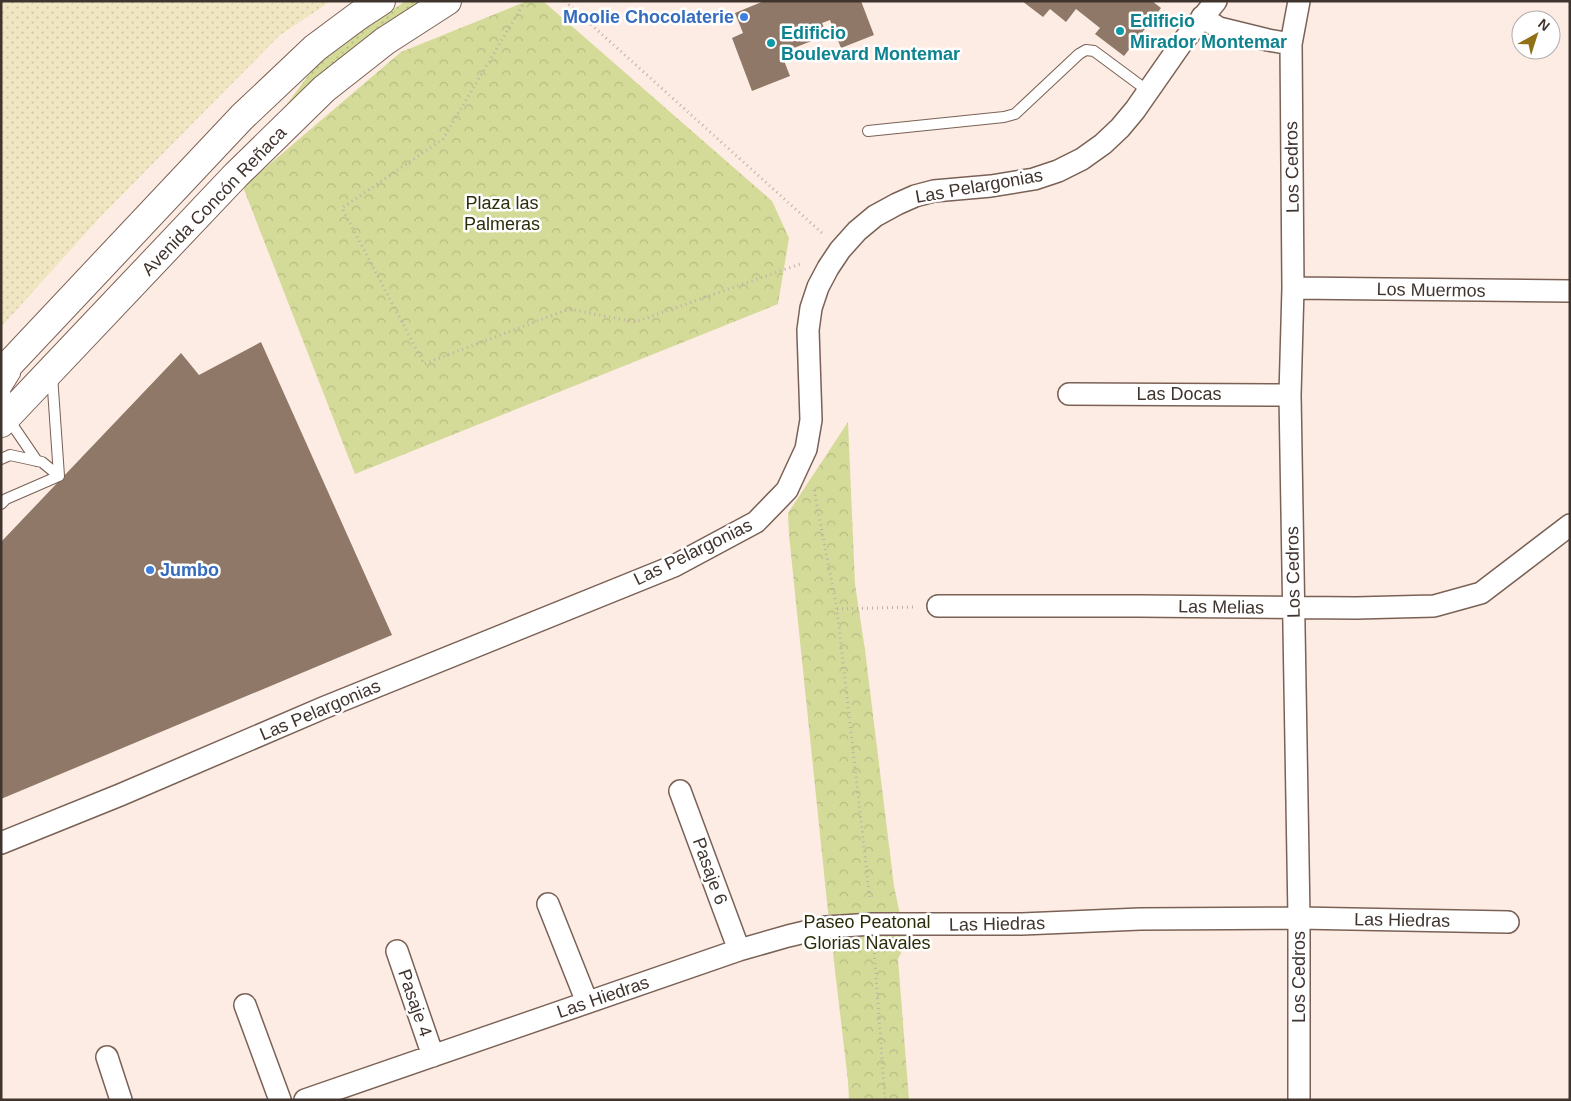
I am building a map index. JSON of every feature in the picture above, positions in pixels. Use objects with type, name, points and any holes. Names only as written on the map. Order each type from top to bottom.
[{"type":"main road","name":"Avenida Concón Reñaca","points":[[1,373],[249,111],[315,48],[381,1]]},
{"type":"main road","name":"Avenida Concón Reñaca","points":[[4,420],[236,175],[324,89],[385,41],[447,1]]},
{"type":"street","name":"Las Pelargonias","points":[[1,844],[323,708],[674,566],[756,522],[787,490],[806,449],[811,420],[808,330],[811,308],[818,287],[840,250],[876,216],[915,196],[1034,179],[1058,171],[1082,159],[1103,144],[1120,128],[1135,110],[1181,44],[1216,1]]},
{"type":"street","name":"Los Cedros","points":[[1299,1],[1290,44],[1293,288],[1290,395],[1299,918],[1299,1100]]},
{"type":"street","points":[[1202,17],[1219,28],[1290,44]]},
{"type":"street","name":"Los Muermos","points":[[1293,288],[1570,292]]},
{"type":"street","name":"Las Docas","points":[[1069,394],[1290,395]]},
{"type":"street","name":"Las Melias","points":[[938,606],[1356,608],[1434,606],[1481,593],[1570,525]]},
{"type":"street","name":"Pasaje 6","points":[[680,791],[739,950]]},
{"type":"street","points":[[548,904],[588,1002]]},
{"type":"street","name":"Las Hiedras","points":[[305,1100],[739,950],[788,936],[826,928],[873,924],[1022,924],[1299,918],[1508,922]]},
{"type":"street","name":"Pasaje 4","points":[[398,951],[433,1056]]},
{"type":"street","points":[[245,1005],[280,1100]]},
{"type":"street","points":[[107,1057],[121,1100]]},
{"type":"lane","points":[[868,131],[1014,114],[1079,54],[1086,50],[1094,51],[1148,91]]},
{"type":"lane","points":[[37,461],[4,420],[5,390],[62,308]]},
{"type":"lane","points":[[52,370],[59,476]]},
{"type":"lane","points":[[1,458],[10,455],[42,462],[59,476]]},
{"type":"lane","points":[[1,504],[6,498],[59,476]]},
{"type":"path","points":[[525,1],[443,139],[342,208],[424,364],[570,309],[635,322],[840,250],[565,1]]},
{"type":"path","points":[[806,449],[836,609],[873,924],[885,1100]]},
{"type":"path","points":[[836,609],[938,606]]},
{"type":"green space","points":[[406,1],[425,1],[370,35],[284,108],[314,68],[364,28]]},
{"type":"green space","name":"Plaza las Palmeras","points":[[527,1],[543,1],[772,201],[789,238],[778,304],[355,474],[243,187],[401,52]]},
{"type":"green space","name":"Paseo Peatonal Glorias Navales","points":[[848,422],[855,584],[894,886],[906,943],[898,959],[909,1100],[849,1100],[789,535],[788,513]]},
{"type":"sand","points":[[1,1],[331,1],[280,35],[100,217],[1,327]]},
{"type":"building","name":"Edificio Boulevard Montemar","points":[[764,1],[861,1],[874,35],[841,48],[830,20],[822,23],[827,35],[781,53],[790,76],[752,91],[732,38],[743,33],[735,13]]},
{"type":"building","name":"Edificio Mirador Montemar","points":[[1022,1],[1152,1],[1161,8],[1124,56],[1095,34],[1100,28],[1076,9],[1066,22],[1050,9],[1043,17]]},
{"type":"building","points":[[261,342],[392,635],[1,799],[1,542],[181,353],[199,375]]},
{"type":"place","name":"Moolie Chocolaterie","points":[[744,17]]},
{"type":"place","name":"Edificio Mirador Montemar","points":[[1120,31]]},
{"type":"place","name":"Edificio Boulevard Montemar","points":[[771,43]]},
{"type":"place","name":"Jumbo","points":[[150,570]]}]
